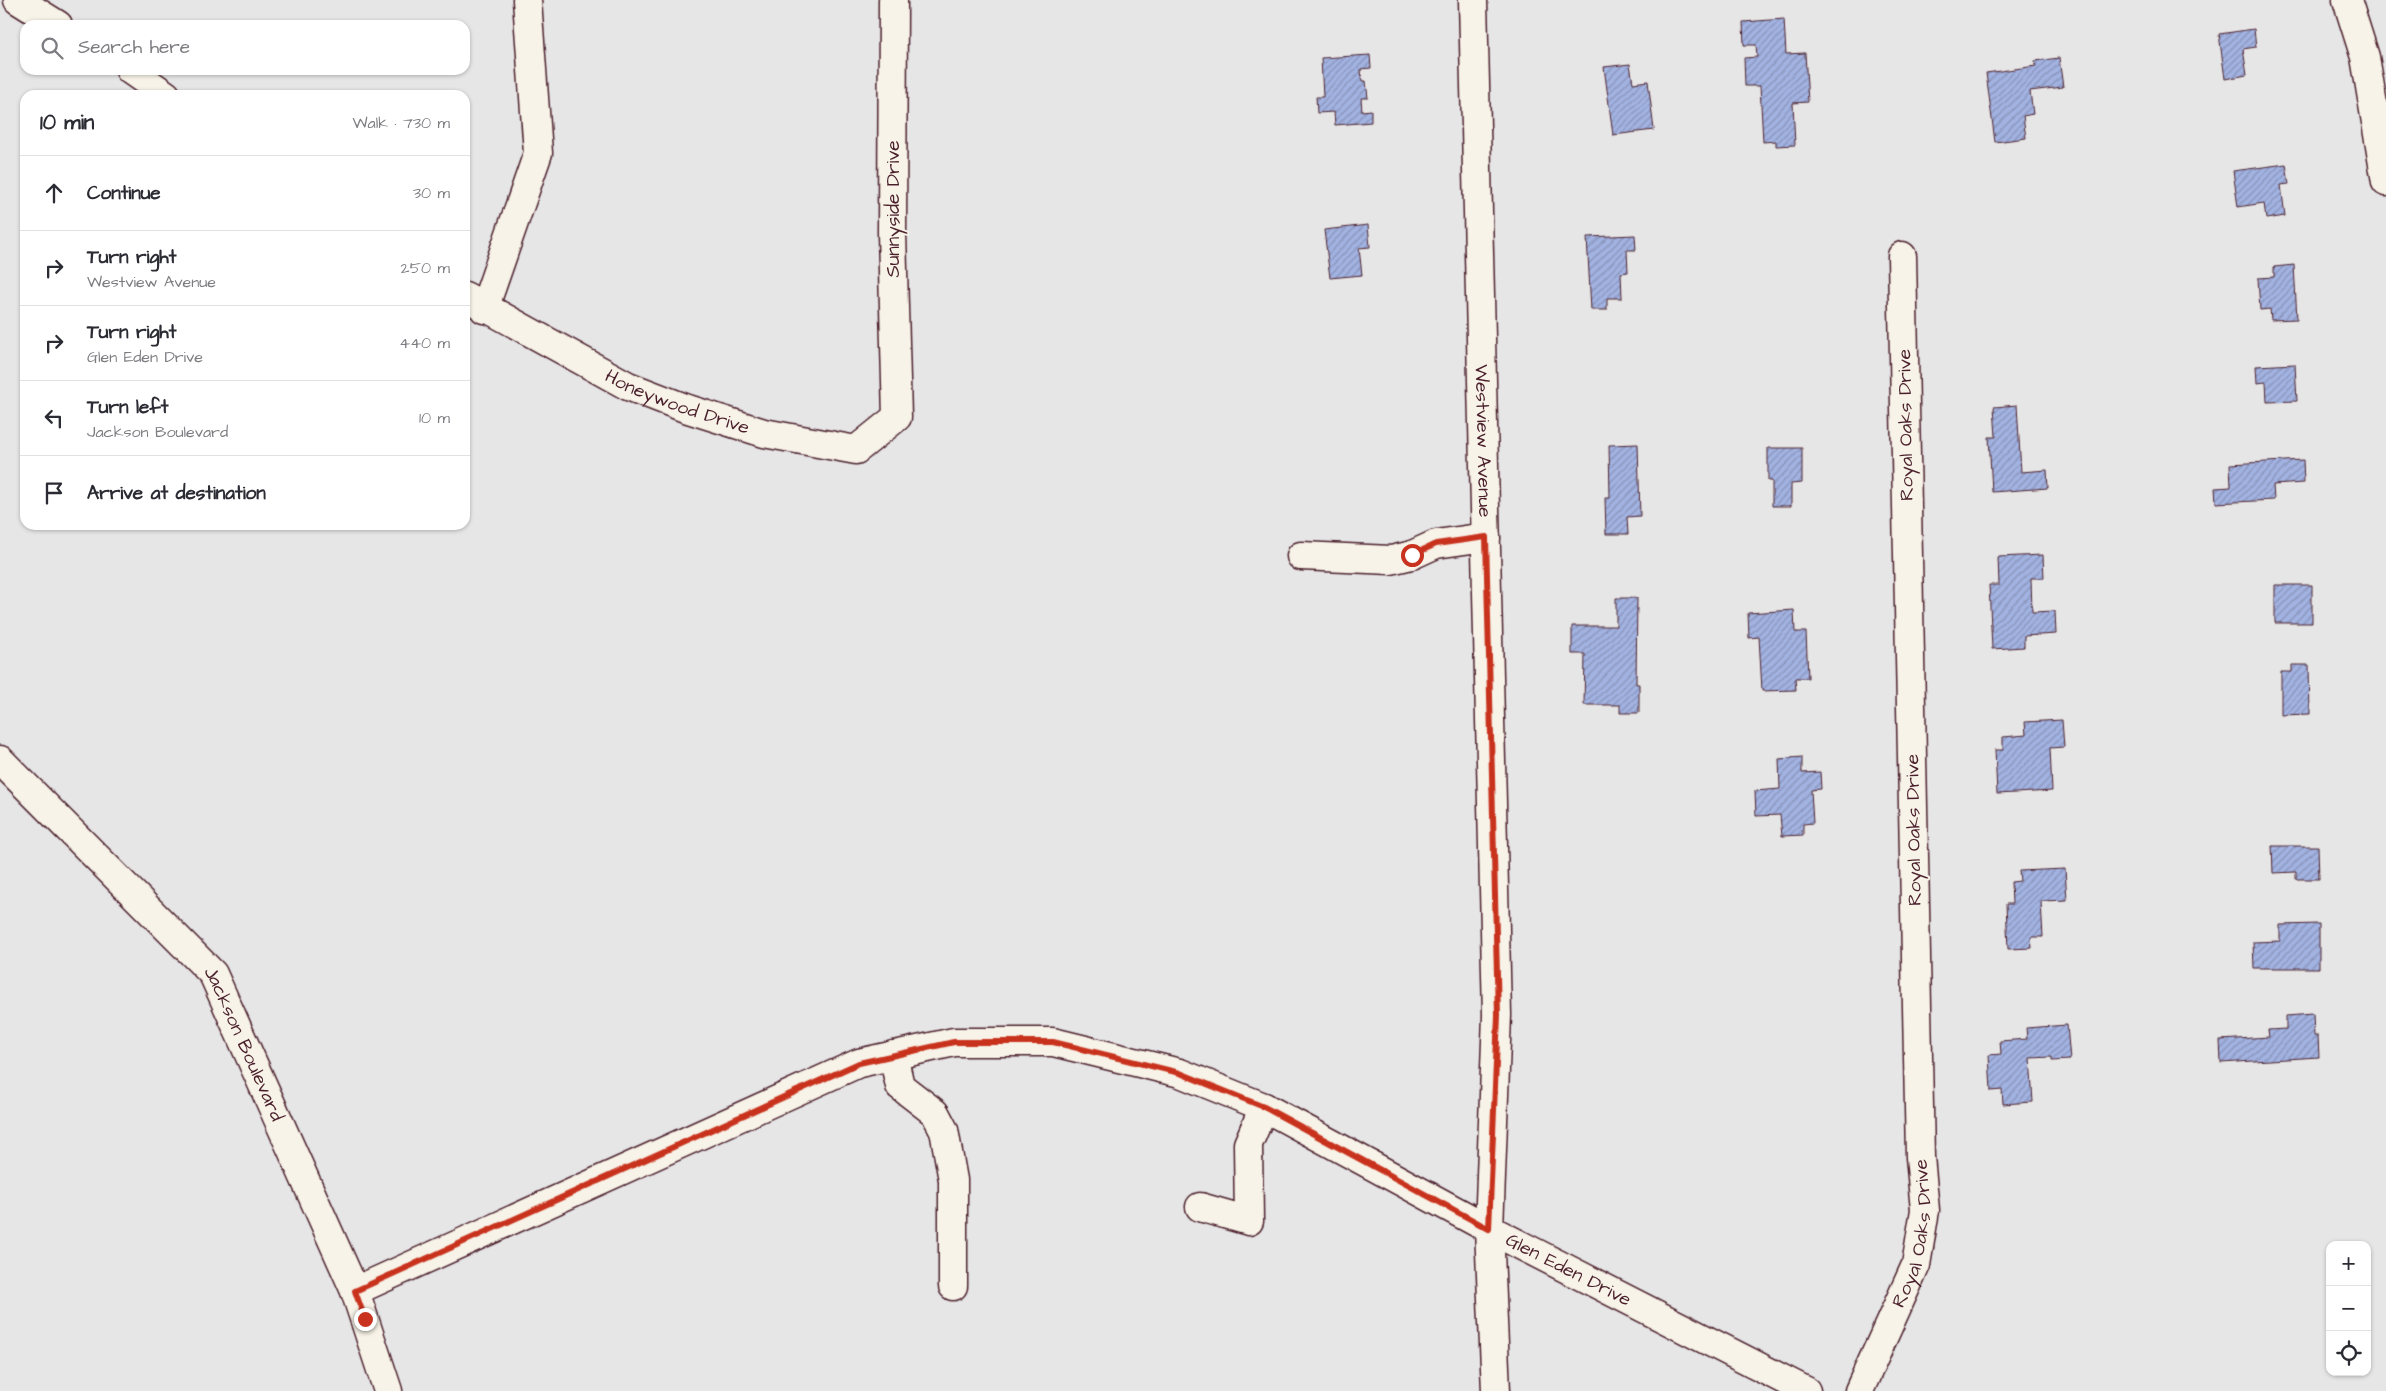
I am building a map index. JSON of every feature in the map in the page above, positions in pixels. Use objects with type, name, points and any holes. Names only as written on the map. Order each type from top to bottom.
[{"type":"street","points":[[18,0],[50,20]]},
{"type":"street","points":[[474,303],[538,153],[527,0]]},
{"type":"street","name":"Sunnyside Drive","points":[[893,0],[892,233],[897,418]]},
{"type":"street","name":"Westview Avenue","points":[[1473,0],[1498,1015],[1489,1229],[1496,1391]]},
{"type":"street","points":[[2347,0],[2365,57],[2386,182]]},
{"type":"street","points":[[137,75],[159,90]]},
{"type":"street","name":"Royal Oaks Drive","points":[[1859,1391],[1916,1265],[1925,1210],[1920,1147],[1902,256]]},
{"type":"street","name":"Honeywood Drive","points":[[474,303],[628,386],[685,408],[764,433],[856,450],[897,418]]},
{"type":"street","points":[[1301,556],[1391,560],[1412,555],[1436,544],[1486,537]]},
{"type":"street","name":"Jackson Boulevard","points":[[0,760],[213,974],[355,1291],[388,1391]]},
{"type":"street","name":"Glen Eden Drive","points":[[355,1291],[859,1063],[954,1042],[1053,1042],[1180,1073],[1264,1107],[1489,1229],[1806,1391]]},
{"type":"street","points":[[893,1055],[900,1086],[935,1113],[944,1130],[953,1180],[953,1286]]},
{"type":"street","points":[[1200,1207],[1249,1221],[1248,1144],[1264,1107]]},
{"type":"building","points":[[1784,19],[1786,54],[1805,53],[1808,102],[1793,103],[1795,145],[1776,146],[1776,141],[1763,142],[1760,86],[1745,86],[1744,58],[1757,57],[1756,45],[1744,45],[1743,22]]},
{"type":"building","points":[[2254,29],[2256,47],[2243,49],[2247,75],[2225,79],[2219,34]]},
{"type":"building","points":[[1370,55],[1371,68],[1361,69],[1362,81],[1366,81],[1368,98],[1361,98],[1362,111],[1371,110],[1371,122],[1335,125],[1334,112],[1317,113],[1316,97],[1323,97],[1321,58]]},
{"type":"building","points":[[2059,58],[2063,87],[2030,91],[2033,114],[2023,116],[2026,138],[1995,142],[1986,73],[2036,66],[2035,61]]},
{"type":"building","points":[[1630,64],[1633,83],[1648,81],[1654,130],[1613,135],[1604,67]]},
{"type":"building","points":[[2286,164],[2289,184],[2281,185],[2285,216],[2266,219],[2264,203],[2238,207],[2233,171]]},
{"type":"building","points":[[1368,225],[1370,247],[1359,248],[1362,275],[1330,278],[1324,230]]},
{"type":"building","points":[[1635,235],[1636,250],[1627,250],[1628,272],[1621,273],[1622,298],[1607,298],[1607,310],[1591,310],[1587,237]]},
{"type":"building","points":[[2294,265],[2297,319],[2271,320],[2270,309],[2260,310],[2258,278],[2274,277],[2274,267]]},
{"type":"building","points":[[2295,364],[2297,401],[2267,402],[2266,382],[2257,383],[2256,366]]},
{"type":"building","points":[[2017,405],[2021,472],[2047,470],[2048,488],[1992,492],[1989,437],[1996,437],[1994,407]]},
{"type":"building","points":[[1638,444],[1640,516],[1627,517],[1628,534],[1606,534],[1605,498],[1610,498],[1609,445]]},
{"type":"building","points":[[1768,448],[1802,448],[1802,483],[1791,484],[1791,506],[1772,506],[1772,481],[1768,481]]},
{"type":"building","points":[[2303,460],[2304,483],[2273,485],[2274,500],[2216,503],[2215,488],[2231,487],[2230,464]]},
{"type":"building","points":[[2043,555],[2044,578],[2031,578],[2032,612],[2055,611],[2056,634],[2024,636],[2024,647],[1992,649],[1989,585],[1999,585],[1998,557]]},
{"type":"building","points":[[2275,585],[2312,585],[2312,623],[2275,623]]},
{"type":"building","points":[[1616,598],[1637,598],[1636,684],[1639,684],[1639,713],[1620,713],[1620,705],[1584,705],[1585,654],[1572,654],[1572,626],[1616,626]]},
{"type":"building","points":[[1794,610],[1795,632],[1806,632],[1808,678],[1795,678],[1796,690],[1762,691],[1759,637],[1749,638],[1748,613]]},
{"type":"building","points":[[2292,665],[2309,665],[2310,714],[2281,715],[2281,672],[2292,672]]},
{"type":"building","points":[[2062,720],[2064,747],[2050,748],[2052,791],[1997,794],[1995,750],[2003,750],[2003,737],[2026,735],[2025,722]]},
{"type":"building","points":[[1802,757],[1802,773],[1820,772],[1821,789],[1811,790],[1813,823],[1803,824],[1803,835],[1782,836],[1780,815],[1756,816],[1755,791],[1780,789],[1779,759]]},
{"type":"building","points":[[2272,846],[2318,846],[2319,879],[2296,879],[2296,872],[2273,873]]},
{"type":"building","points":[[2065,869],[2067,900],[2041,901],[2043,937],[2031,937],[2032,948],[2008,949],[2006,904],[2012,904],[2011,882],[2020,881],[2019,871]]},
{"type":"building","points":[[2319,924],[2319,968],[2254,968],[2253,942],[2280,941],[2280,925]]},
{"type":"building","points":[[2313,1014],[2314,1036],[2318,1036],[2319,1057],[2221,1063],[2220,1040],[2269,1037],[2268,1030],[2286,1029],[2286,1016]]},
{"type":"building","points":[[2067,1025],[2070,1060],[2052,1061],[2052,1057],[2030,1058],[2033,1102],[2003,1104],[2002,1090],[1991,1091],[1989,1055],[2001,1054],[2000,1041],[2027,1039],[2026,1028]]},
{"type":"route","points":[[365,1319],[355,1291],[859,1063],[954,1042],[1053,1042],[1180,1073],[1264,1107],[1489,1229],[1498,1015],[1486,537],[1436,544],[1412,555]]}]
